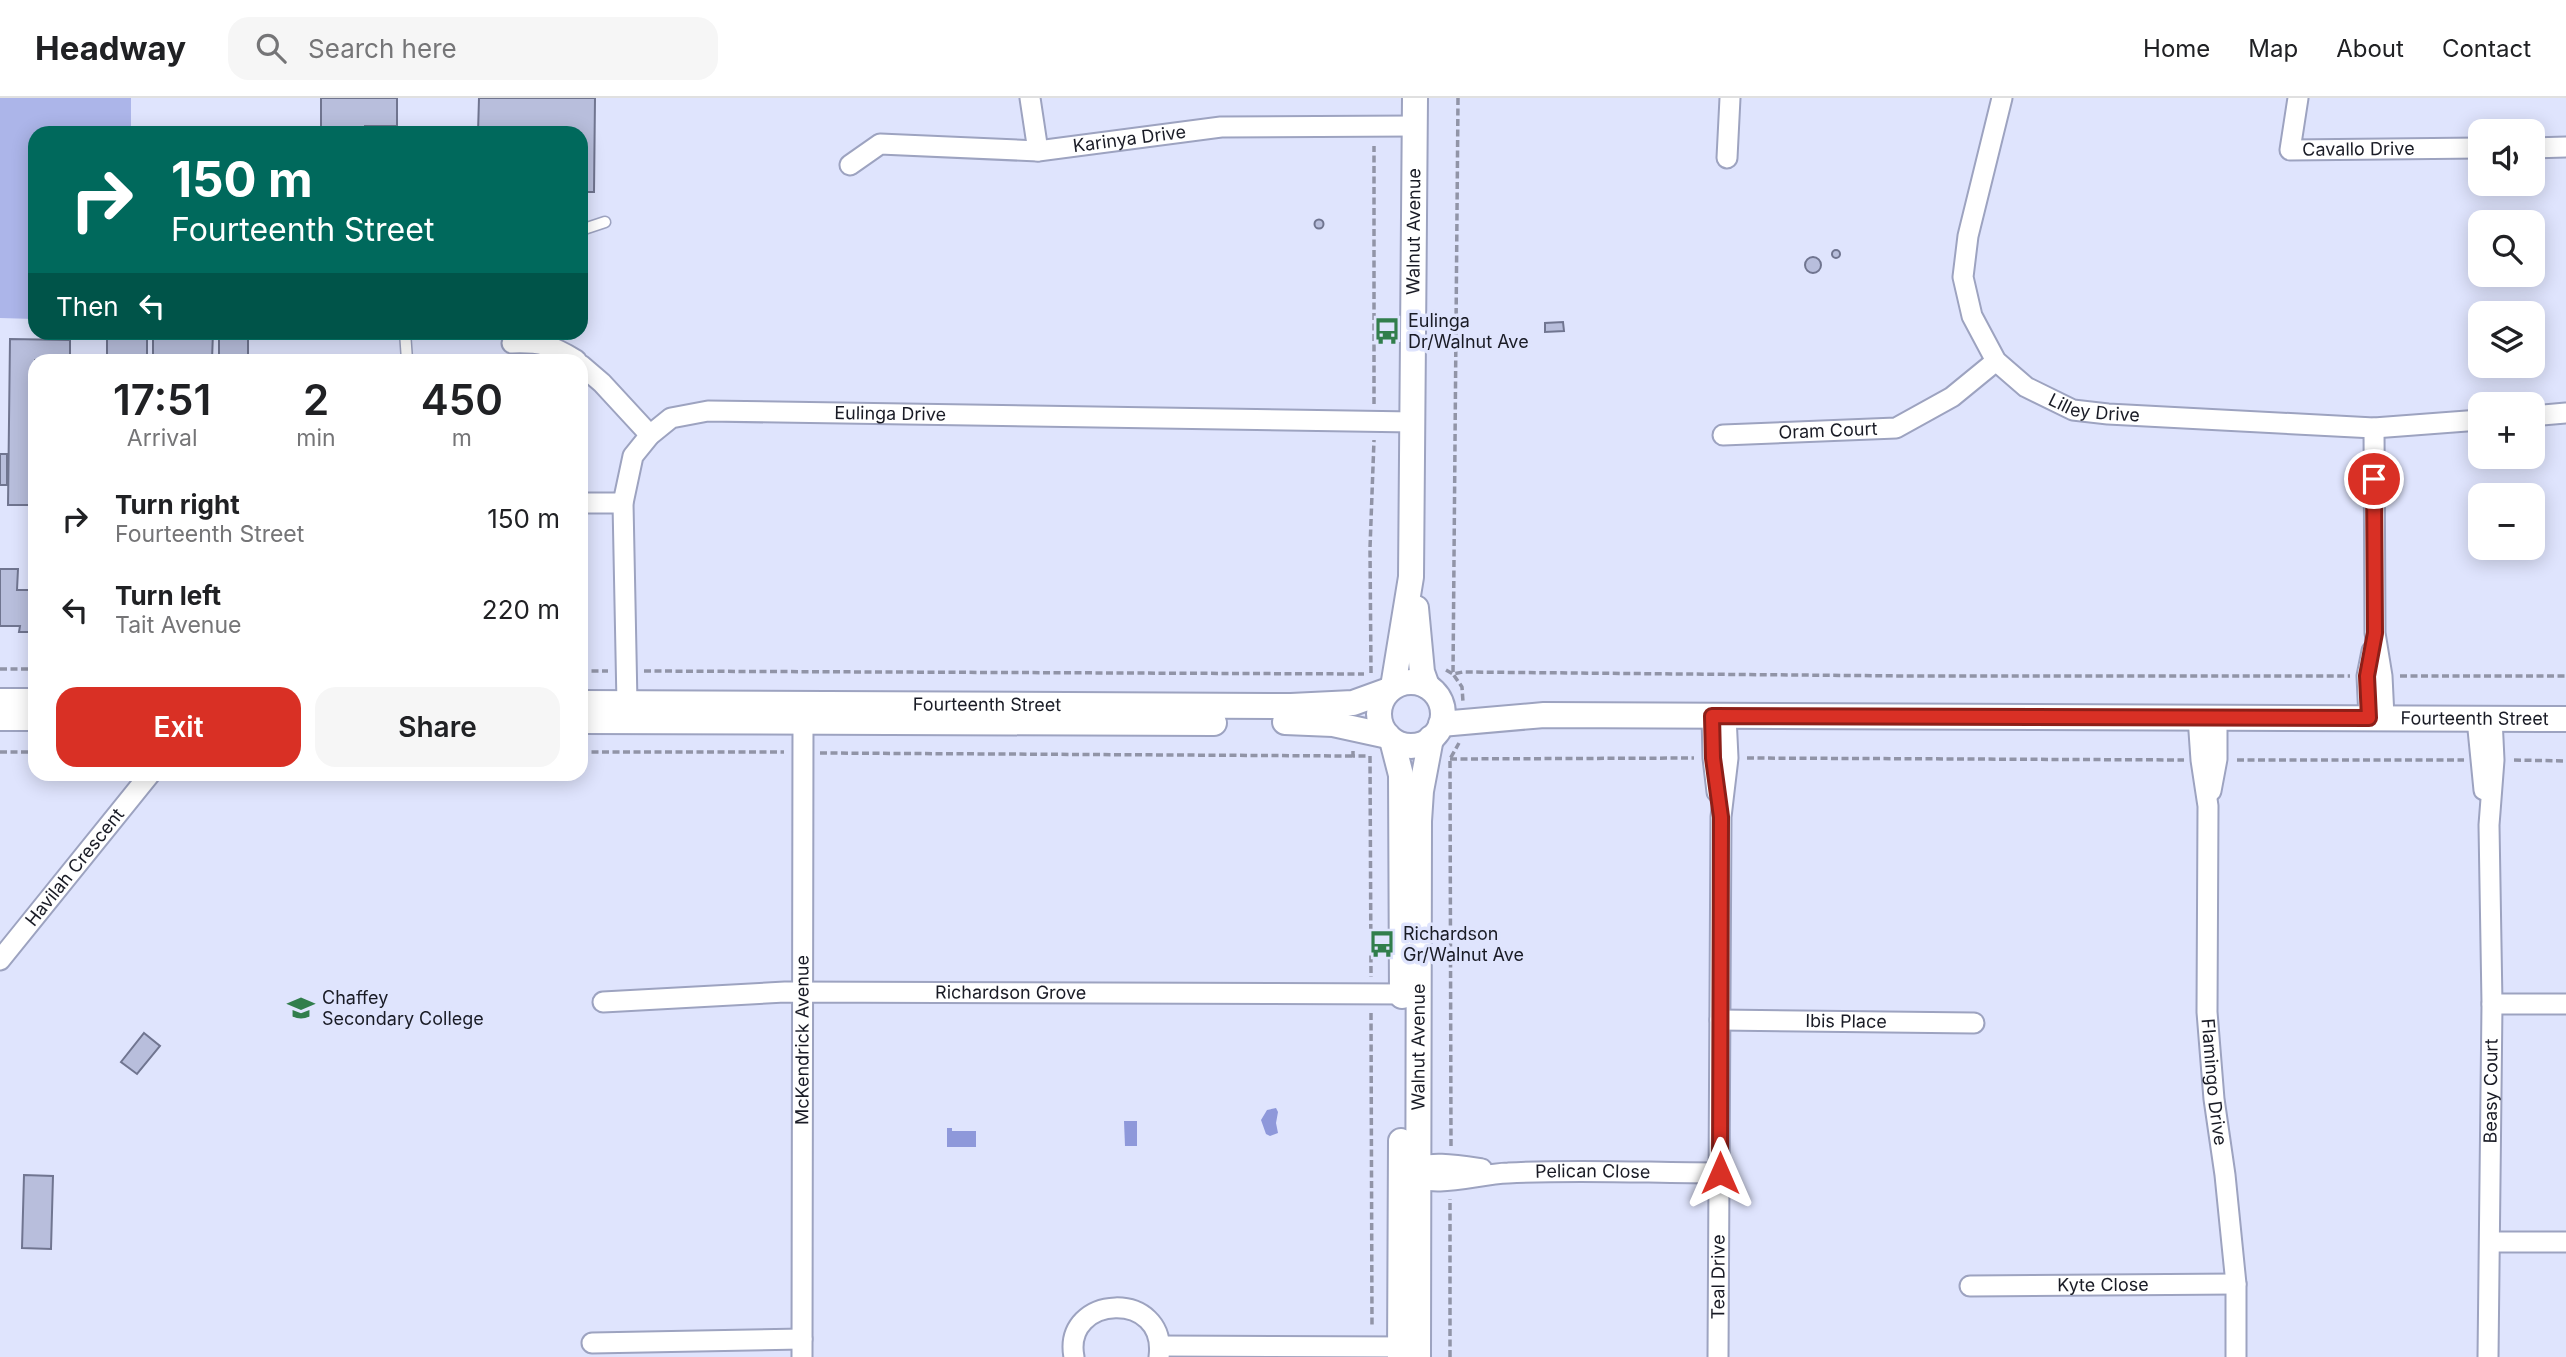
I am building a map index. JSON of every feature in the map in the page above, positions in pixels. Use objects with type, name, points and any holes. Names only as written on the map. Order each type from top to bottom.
[{"type":"street","points":[[1030,98],[1038,151]]},
{"type":"street","name":"Walnut Avenue","points":[[1410,994],[1420,801],[1444,713],[1422,672],[1411,577],[1415,98]]},
{"type":"street","points":[[1727,158],[1730,98]]},
{"type":"street","name":"Lilley Drive","points":[[2002,98],[1968,236],[1963,277],[1972,316],[1996,361],[2026,387],[2073,410],[2108,414],[2374,428],[2468,420]]},
{"type":"street","name":"Cavallo Drive","points":[[2298,98],[2290,150],[2468,148]]},
{"type":"street","name":"Karinya Drive","points":[[850,165],[880,144],[1038,151],[1221,127],[1414,125]]},
{"type":"street","points":[[2545,148],[2566,147]]},
{"type":"street","points":[[512,343],[537,342],[566,354]]},
{"type":"street","name":"Oram Court","points":[[1723,435],[1896,428],[1952,397],[1996,361]]},
{"type":"street","points":[[588,371],[650,435]]},
{"type":"street","name":"Eulinga Drive","points":[[627,704],[623,503],[633,456],[650,435],[671,418],[708,411],[1413,422]]},
{"type":"street","points":[[2545,415],[2566,414]]},
{"type":"street","points":[[2374,428],[2376,718]]},
{"type":"street","points":[[588,503],[623,503]]},
{"type":"street","name":"Walnut Avenue","points":[[1384,684],[1411,577]]},
{"type":"street","points":[[1410,682],[1444,713],[1412,746],[1390,738],[1382,728],[1379,708],[1384,684],[1410,682]]},
{"type":"street","name":"Fourteenth Street","points":[[588,721],[1310,722],[1353,715],[1384,684]]},
{"type":"street","points":[[0,701],[28,701]]},
{"type":"street","name":"Fourteenth Street","points":[[588,703],[1277,706],[1353,715],[1390,738]]},
{"type":"street","name":"Fourteenth Street","points":[[1444,713],[2566,719]]},
{"type":"street","name":"Teal Drive","points":[[1718,1357],[1721,817],[1719,716]]},
{"type":"street","name":"Flamingo Drive","points":[[2208,717],[2207,1012],[2214,1099],[2236,1284],[2236,1357]]},
{"type":"street","points":[[0,718],[28,718]]},
{"type":"street","name":"Beasy Court","points":[[2484,719],[2492,1004],[2488,1357]]},
{"type":"street","name":"McKendrick Avenue","points":[[802,1348],[803,722]]},
{"type":"street","name":"Walnut Avenue","points":[[1390,738],[1401,775],[1410,994],[1412,1172],[1409,1352]]},
{"type":"street","name":"Havilah Crescent","points":[[0,960],[143,781]]},
{"type":"street","name":"Richardson Grove","points":[[603,1002],[803,992],[1410,994]]},
{"type":"street","points":[[2492,1004],[2566,1004]]},
{"type":"street","name":"Ibis Place","points":[[1720,1020],[1974,1023]]},
{"type":"street","name":"Pelican Close","points":[[1412,1172],[1720,1173]]},
{"type":"street","points":[[2490,1242],[2566,1242]]},
{"type":"street","name":"Kyte Close","points":[[1970,1286],[2236,1284]]},
{"type":"street","points":[[1074,1357],[1075,1337],[1082,1323],[1096,1311],[1111,1307],[1126,1307],[1143,1315],[1154,1326],[1160,1352],[1409,1352]]},
{"type":"street","points":[[592,1343],[802,1348]]},
{"type":"lane","points":[[588,228],[605,222]]},
{"type":"path","points":[[1450,1357],[1450,759],[1462,737],[1444,713],[1462,687],[1453,674],[1458,98]]},
{"type":"path","points":[[1374,124],[1374,422],[1370,548],[1384,684]]},
{"type":"path","points":[[0,669],[28,669]]},
{"type":"path","points":[[588,671],[1384,684]]},
{"type":"path","points":[[1453,674],[2566,676]]},
{"type":"path","points":[[1353,755],[1352,696],[1384,684]]},
{"type":"path","points":[[0,751],[28,752]]},
{"type":"path","points":[[588,752],[1370,756],[1371,1331]]},
{"type":"path","points":[[1450,759],[2566,761]]},
{"type":"shaded area","points":[[0,98],[131,98],[131,126],[28,126],[28,319],[0,318]]},
{"type":"shaded area","points":[[1276,1108],[1278,1133],[1270,1136],[1266,1134],[1261,1120],[1267,1110]]},
{"type":"shaded area","points":[[1124,1121],[1137,1121],[1137,1146],[1125,1146]]},
{"type":"shaded area","points":[[947,1128],[952,1128],[952,1131],[976,1131],[976,1147],[947,1147]]},
{"type":"building","points":[[321,98],[397,98],[397,126],[321,126]]},
{"type":"building","points":[[479,98],[595,98],[594,192],[588,192],[588,126],[478,126]]},
{"type":"building","points":[[1319,219],[1324,224],[1319,229],[1314,224]]},
{"type":"building","points":[[1836,250],[1840,254],[1836,258],[1832,254]]},
{"type":"building","points":[[1810,257],[1816,257],[1821,265],[1819,271],[1810,273],[1805,268],[1805,262]]},
{"type":"building","points":[[1563,322],[1564,331],[1545,332],[1545,323]]},
{"type":"building","points":[[10,339],[70,340],[70,354],[28,354],[28,505],[8,505]]},
{"type":"building","points":[[107,340],[147,340],[147,354],[107,354]]},
{"type":"building","points":[[153,340],[213,340],[212,354],[153,354]]},
{"type":"building","points":[[219,340],[248,340],[248,354],[219,354]]},
{"type":"building","points":[[0,454],[7,454],[7,485],[0,485]]},
{"type":"building","points":[[0,569],[18,569],[17,590],[28,590],[28,632],[19,632],[20,626],[0,626]]},
{"type":"building","points":[[144,1033],[160,1046],[137,1074],[121,1062]]},
{"type":"building","points":[[24,1175],[53,1176],[51,1249],[22,1248]]},
{"type":"place","name":"Eulinga Dr/Walnut Ave","points":[[1387,331]]},
{"type":"place","name":"Richardson Gr/Walnut Ave","points":[[1382,944]]},
{"type":"place","name":"Chaffey Secondary College","points":[[301,1008]]},
{"type":"route","points":[[1720,1173],[1721,817],[1713,758],[1712,716],[2369,718],[2367,676],[2375,633],[2374,479]]}]
